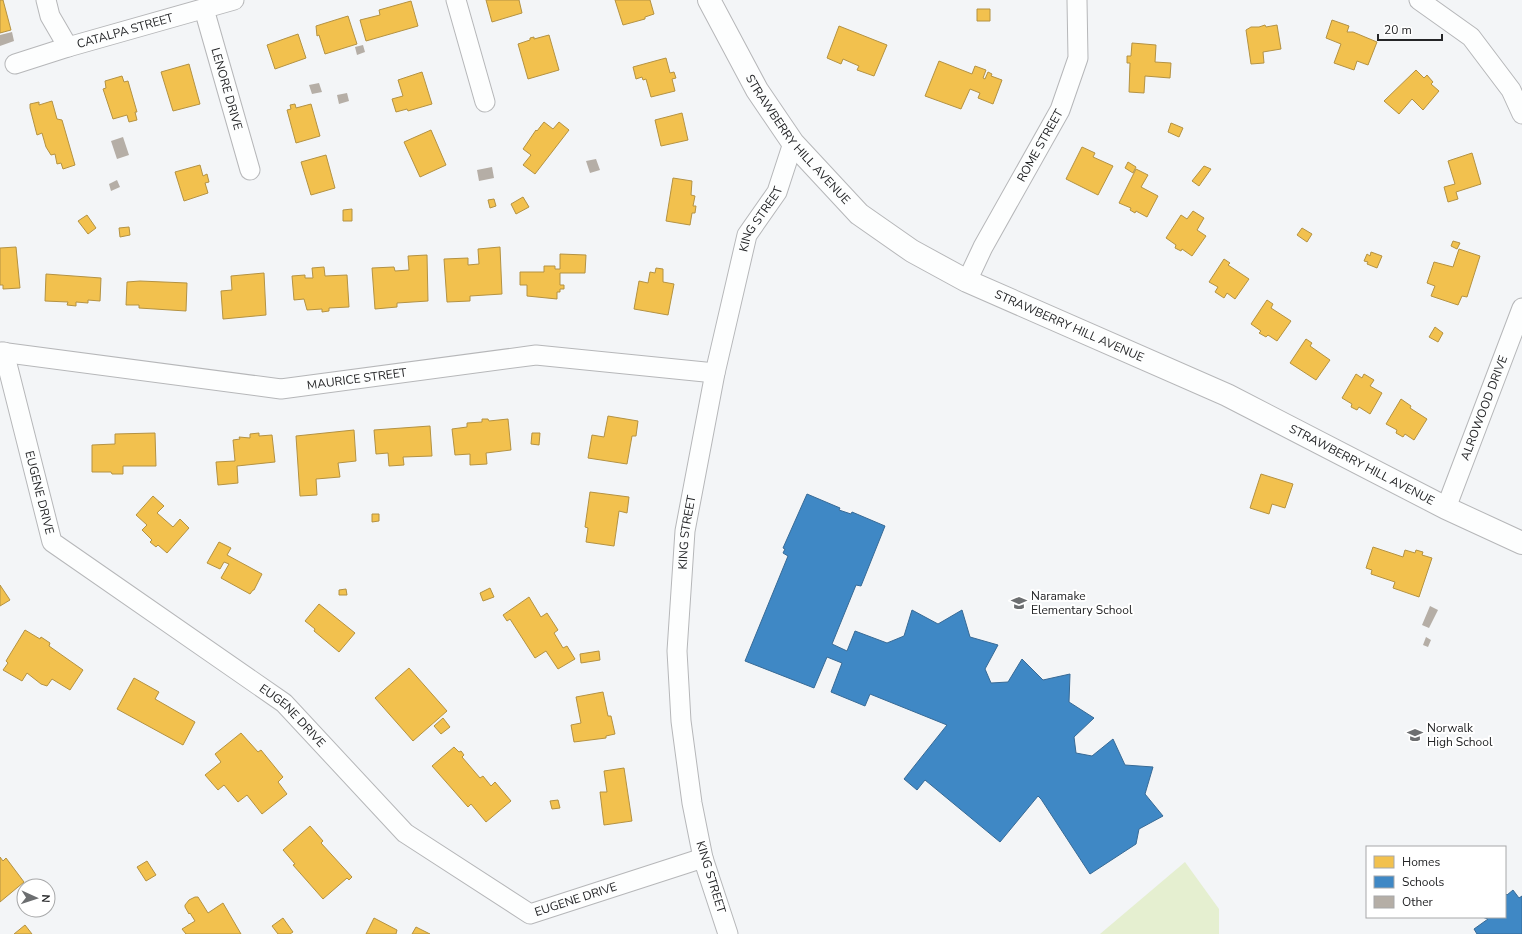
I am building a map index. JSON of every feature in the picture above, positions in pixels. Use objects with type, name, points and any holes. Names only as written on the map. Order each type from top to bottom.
[{"type":"main road","name":"STRAWBERRY HILL AVENUE","points":[[710,0],[757,90],[793,143],[859,214],[912,251],[967,281],[1227,395],[1446,508],[1522,542]]},
{"type":"street","points":[[46,0],[50,16],[68,47]]},
{"type":"street","name":"CATALPA STREET","points":[[15,64],[68,47],[234,0]]},
{"type":"street","points":[[456,0],[485,102]]},
{"type":"street","name":"ROME STREET","points":[[967,281],[982,247],[1060,110],[1078,58],[1077,0]]},
{"type":"street","points":[[1419,0],[1471,37],[1511,90],[1522,114]]},
{"type":"street","name":"LENORE DRIVE","points":[[204,9],[250,170]]},
{"type":"street","name":"KING STREET","points":[[728,934],[703,858],[692,803],[681,721],[677,651],[685,531],[715,373],[747,235],[777,192],[793,143]]},
{"type":"street","name":"ALROWOOD DRIVE","points":[[1446,508],[1522,308]]},
{"type":"street","name":"MAURICE STREET","points":[[2,352],[281,389],[536,355],[715,373]]},
{"type":"street","name":"EUGENE DRIVE","points":[[2,352],[52,542],[284,703],[406,833],[530,914],[703,858]]},
{"type":"green space","points":[[1185,862],[1219,909],[1219,934],[1100,934]]},
{"type":"building: Homes","points":[[0,0],[3,0],[11,30],[0,33]]},
{"type":"building: Homes","points":[[486,0],[519,0],[522,13],[492,22]]},
{"type":"building: Homes","points":[[615,0],[650,0],[654,14],[645,17],[645,19],[623,25]]},
{"type":"building: Homes","points":[[411,1],[418,26],[366,41],[360,20],[380,15],[379,10]]},
{"type":"building: Homes","points":[[977,9],[990,9],[990,21],[977,21]]},
{"type":"building: Homes","points":[[348,16],[357,44],[325,54],[319,35],[317,36],[316,26]]},
{"type":"building: Homes","points":[[1332,20],[1349,26],[1347,32],[1353,32],[1377,42],[1368,65],[1357,61],[1354,70],[1334,63],[1341,44],[1326,38]]},
{"type":"building: Homes","points":[[1265,25],[1266,27],[1277,25],[1281,49],[1263,52],[1264,63],[1251,64],[1246,30],[1251,27]]},
{"type":"building: Homes","points":[[839,26],[887,45],[874,76],[857,70],[859,66],[843,59],[841,64],[827,58]]},
{"type":"building: Homes","points":[[298,34],[306,58],[275,69],[267,45]]},
{"type":"building: Homes","points":[[549,35],[559,70],[528,79],[518,44],[530,40],[530,38],[534,37],[534,39]]},
{"type":"building: Homes","points":[[1132,43],[1156,45],[1155,62],[1171,63],[1170,78],[1145,76],[1144,93],[1129,92],[1130,63],[1127,63],[1127,56],[1131,56]]},
{"type":"building: Homes","points":[[666,58],[670,73],[674,72],[676,78],[672,79],[675,91],[651,97],[646,79],[643,80],[642,77],[636,79],[633,67]]},
{"type":"building: Homes","points":[[939,61],[972,74],[975,66],[986,70],[983,78],[985,79],[988,72],[992,74],[991,76],[1002,80],[993,104],[978,98],[980,93],[970,89],[961,109],[925,96]]},
{"type":"building: Homes","points":[[189,64],[200,104],[173,111],[161,72]]},
{"type":"building: Homes","points":[[1416,70],[1424,78],[1427,75],[1433,82],[1431,84],[1439,91],[1423,110],[1412,99],[1399,114],[1384,101]]},
{"type":"building: Homes","points":[[422,72],[432,104],[408,111],[407,109],[396,112],[392,99],[403,96],[398,80]]},
{"type":"building: Homes","points":[[122,76],[124,82],[128,81],[137,112],[135,112],[137,120],[129,122],[127,115],[113,119],[103,89],[106,88],[105,81]]},
{"type":"building: Homes","points":[[52,101],[57,119],[62,120],[75,165],[63,169],[61,163],[57,164],[55,154],[51,155],[46,147],[42,133],[37,135],[30,108],[30,104],[39,102],[39,105]]},
{"type":"building: Homes","points":[[295,104],[296,108],[311,104],[320,136],[296,143],[287,110],[291,109],[290,105]]},
{"type":"building: Homes","points":[[682,113],[688,140],[661,146],[655,120]]},
{"type":"building: Homes","points":[[544,122],[553,129],[559,122],[569,130],[535,174],[523,165],[531,155],[523,149],[536,130],[537,131]]},
{"type":"building: Homes","points":[[1171,123],[1183,128],[1179,137],[1168,132]]},
{"type":"building: Homes","points":[[431,130],[446,165],[420,177],[404,142]]},
{"type":"building: Homes","points":[[1082,147],[1095,153],[1093,157],[1113,166],[1098,195],[1066,179]]},
{"type":"building: Homes","points":[[1472,153],[1481,184],[1456,192],[1458,199],[1448,202],[1444,187],[1455,184],[1448,161]]},
{"type":"building: Homes","points":[[326,155],[335,188],[311,195],[301,162]]},
{"type":"building: Homes","points":[[1128,162],[1136,167],[1133,173],[1125,168]]},
{"type":"building: Homes","points":[[200,165],[203,176],[207,174],[209,182],[205,183],[208,193],[184,201],[175,172]]},
{"type":"building: Homes","points":[[1204,166],[1211,169],[1199,186],[1192,181]]},
{"type":"building: Homes","points":[[1136,169],[1148,175],[1141,187],[1158,196],[1147,217],[1136,211],[1135,213],[1130,210],[1131,208],[1119,203]]},
{"type":"building: Homes","points":[[673,178],[692,181],[691,195],[695,196],[693,206],[696,206],[695,213],[692,213],[690,225],[666,221]]},
{"type":"building: Homes","points":[[523,197],[529,207],[516,214],[511,204]]},
{"type":"building: Homes","points":[[494,199],[496,206],[490,208],[488,200]]},
{"type":"building: Homes","points":[[352,209],[352,221],[343,221],[343,210]]},
{"type":"building: Homes","points":[[1193,211],[1204,218],[1197,230],[1206,236],[1192,256],[1182,249],[1181,251],[1175,248],[1176,245],[1166,238],[1181,215],[1187,219]]},
{"type":"building: Homes","points":[[87,215],[96,228],[88,234],[78,221]]},
{"type":"building: Homes","points":[[129,227],[130,235],[120,237],[119,228]]},
{"type":"building: Homes","points":[[1302,228],[1312,234],[1307,242],[1297,235]]},
{"type":"building: Homes","points":[[1453,241],[1460,243],[1457,249],[1451,246]]},
{"type":"building: Homes","points":[[16,247],[20,288],[3,289],[3,285],[0,285],[0,248]]},
{"type":"building: Homes","points":[[500,247],[502,294],[470,296],[470,301],[447,302],[444,259],[468,258],[468,265],[479,264],[478,249]]},
{"type":"building: Homes","points":[[1459,249],[1480,256],[1467,297],[1462,296],[1458,305],[1431,296],[1435,286],[1427,283],[1434,262],[1453,267]]},
{"type":"building: Homes","points":[[1371,252],[1382,256],[1377,268],[1367,264],[1368,262],[1364,261],[1367,254],[1370,256]]},
{"type":"building: Homes","points":[[560,254],[586,255],[585,273],[560,273],[560,285],[564,285],[564,289],[560,289],[560,292],[557,292],[557,299],[527,296],[527,285],[520,285],[520,272],[544,272],[544,266],[555,266],[555,269],[560,269]]},
{"type":"building: Homes","points":[[427,255],[428,301],[397,303],[397,307],[375,309],[372,268],[394,267],[395,271],[409,270],[408,256]]},
{"type":"building: Homes","points":[[1224,259],[1230,263],[1228,265],[1249,279],[1235,299],[1227,293],[1224,298],[1215,292],[1218,287],[1209,282]]},
{"type":"building: Homes","points":[[324,267],[325,276],[347,275],[349,307],[329,308],[329,311],[322,312],[322,309],[307,310],[304,299],[294,300],[292,276],[305,275],[305,278],[313,278],[312,268]]},
{"type":"building: Homes","points":[[656,268],[663,269],[663,282],[674,284],[668,315],[634,309],[639,281],[648,283],[650,272],[655,273]]},
{"type":"building: Homes","points":[[264,273],[266,315],[223,319],[221,291],[232,290],[231,276]]},
{"type":"building: Homes","points":[[46,274],[101,278],[100,301],[88,300],[88,303],[76,302],[76,306],[67,305],[68,302],[45,301]]},
{"type":"building: Homes","points":[[140,281],[187,283],[186,311],[139,308],[139,305],[126,305],[127,282]]},
{"type":"building: Homes","points":[[1267,300],[1273,304],[1271,308],[1291,321],[1277,341],[1268,335],[1266,337],[1259,333],[1261,331],[1251,324]]},
{"type":"building: Homes","points":[[1435,327],[1443,333],[1438,342],[1429,337]]},
{"type":"building: Homes","points":[[1306,339],[1312,343],[1310,346],[1330,360],[1316,380],[1290,363]]},
{"type":"building: Homes","points":[[1356,374],[1362,378],[1364,374],[1374,380],[1370,386],[1382,393],[1370,414],[1359,407],[1357,410],[1351,407],[1352,404],[1342,398]]},
{"type":"building: Homes","points":[[1401,399],[1411,406],[1410,408],[1427,419],[1414,440],[1405,434],[1403,437],[1396,433],[1397,430],[1386,424]]},
{"type":"building: Homes","points":[[608,416],[638,421],[636,436],[632,436],[627,464],[588,458],[592,435],[604,437]]},
{"type":"building: Homes","points":[[482,419],[488,419],[489,421],[508,419],[511,450],[486,453],[487,464],[470,465],[470,454],[455,455],[452,429],[467,427],[467,423],[482,422]]},
{"type":"building: Homes","points":[[430,426],[432,456],[403,457],[404,465],[389,466],[388,453],[376,454],[374,430]]},
{"type":"building: Homes","points":[[354,430],[356,461],[338,463],[340,477],[316,479],[317,495],[300,496],[296,436]]},
{"type":"building: Homes","points":[[155,433],[156,466],[123,466],[123,474],[112,474],[111,472],[92,472],[92,445],[115,444],[115,434]]},
{"type":"building: Homes","points":[[259,433],[259,436],[272,435],[275,462],[237,466],[238,483],[218,485],[216,462],[235,461],[233,440],[240,439],[239,437],[250,438],[250,434]]},
{"type":"building: Homes","points":[[532,433],[540,433],[539,445],[531,444]]},
{"type":"building: Homes","points":[[1261,474],[1293,484],[1285,508],[1272,504],[1269,514],[1250,508]]},
{"type":"building: Homes","points":[[590,492],[629,497],[627,513],[619,511],[614,546],[586,542],[588,528],[585,527]]},
{"type":"building: Homes","points":[[153,496],[164,506],[157,513],[173,527],[180,519],[189,528],[167,553],[158,545],[156,547],[150,542],[152,540],[142,530],[147,525],[136,515]]},
{"type":"building: Homes","points":[[372,514],[379,514],[379,521],[372,522]]},
{"type":"building: Homes","points":[[219,542],[231,548],[227,555],[262,574],[254,590],[250,594],[221,578],[229,564],[224,562],[220,569],[207,563]]},
{"type":"building: Homes","points":[[1373,547],[1403,557],[1405,550],[1415,553],[1416,550],[1423,552],[1422,555],[1432,558],[1419,597],[1393,588],[1395,582],[1371,574],[1372,570],[1366,568]]},
{"type":"building: Homes","points":[[0,585],[10,600],[0,606]]},
{"type":"building: Homes","points":[[490,588],[494,597],[483,601],[480,593]]},
{"type":"building: Homes","points":[[346,589],[347,595],[339,595],[339,590]]},
{"type":"building: Homes","points":[[529,597],[541,617],[547,613],[558,630],[554,633],[563,648],[567,646],[575,659],[558,669],[546,651],[535,658],[510,619],[507,621],[503,615]]},
{"type":"building: Homes","points":[[319,604],[355,633],[339,652],[314,631],[315,629],[305,621]]},
{"type":"building: Homes","points":[[25,630],[50,643],[49,646],[83,670],[70,690],[52,679],[47,686],[41,684],[27,673],[22,681],[3,670],[8,663],[6,661]]},
{"type":"building: Homes","points":[[599,651],[600,660],[581,663],[580,654]]},
{"type":"building: Homes","points":[[409,668],[447,711],[413,741],[375,698]]},
{"type":"building: Homes","points":[[134,678],[159,692],[155,699],[195,722],[183,745],[117,709]]},
{"type":"building: Homes","points":[[603,692],[608,716],[611,716],[615,734],[606,736],[606,738],[574,742],[571,725],[581,723],[576,697]]},
{"type":"building: Homes","points":[[443,718],[450,727],[441,734],[434,726]]},
{"type":"building: Homes","points":[[241,733],[258,752],[261,750],[283,777],[278,782],[287,794],[262,814],[247,795],[238,802],[224,785],[218,790],[205,775],[221,762],[215,754]]},
{"type":"building: Homes","points":[[454,747],[459,752],[461,751],[464,755],[462,757],[480,778],[483,776],[491,786],[495,782],[511,801],[486,822],[471,804],[468,807],[432,766]]},
{"type":"building: Homes","points":[[624,768],[632,821],[604,825],[600,792],[607,792],[604,771]]},
{"type":"building: Homes","points":[[558,800],[560,808],[552,809],[550,801]]},
{"type":"building: Homes","points":[[310,826],[323,841],[321,843],[352,877],[349,880],[347,878],[323,899],[293,865],[295,864],[283,850]]},
{"type":"building: Homes","points":[[0,857],[3,861],[6,858],[21,878],[16,878],[16,889],[0,902]]},
{"type":"building: Homes","points":[[147,861],[156,875],[146,881],[137,867]]},
{"type":"building: Homes","points":[[198,897],[208,913],[223,903],[241,934],[186,934],[182,929],[195,921],[190,913],[189,914],[185,905],[189,900]]},
{"type":"building: Homes","points":[[283,918],[293,932],[290,934],[278,934],[272,926]]},
{"type":"building: Homes","points":[[374,918],[397,930],[396,934],[366,934]]},
{"type":"building: Homes","points":[[25,925],[32,934],[14,934]]},
{"type":"building: Homes","points":[[416,927],[430,934],[412,934]]},
{"type":"building: Schools","points":[[807,494],[840,508],[839,510],[851,514],[852,512],[885,526],[861,586],[856,585],[832,644],[847,651],[855,631],[887,643],[904,636],[912,610],[938,624],[962,610],[970,637],[998,645],[985,669],[991,683],[1008,682],[1022,659],[1043,680],[1070,674],[1069,702],[1094,718],[1074,737],[1076,753],[1092,756],[1113,739],[1125,765],[1153,767],[1145,794],[1163,816],[1139,829],[1136,844],[1090,874],[1038,796],[1000,842],[925,780],[917,790],[904,779],[947,725],[870,694],[865,706],[831,692],[842,663],[827,657],[814,688],[745,661],[788,556],[783,553],[785,549],[783,548]]},
{"type":"building: Schools","points":[[1513,890],[1519,898],[1522,896],[1522,934],[1477,934],[1474,929],[1488,919],[1485,918],[1506,918],[1506,894],[1507,895]]},
{"type":"building: Other","points":[[12,32],[14,41],[0,46],[0,35]]},
{"type":"building: Other","points":[[363,45],[365,52],[357,55],[355,47]]},
{"type":"building: Other","points":[[319,83],[322,92],[312,94],[309,85]]},
{"type":"building: Other","points":[[347,93],[349,101],[339,104],[337,95]]},
{"type":"building: Other","points":[[123,137],[129,155],[117,159],[111,141]]},
{"type":"building: Other","points":[[596,159],[600,170],[590,173],[586,161]]},
{"type":"building: Other","points":[[492,167],[494,178],[479,181],[477,170]]},
{"type":"building: Other","points":[[117,180],[120,187],[111,191],[109,184]]},
{"type":"building: Other","points":[[1430,606],[1438,610],[1429,628],[1422,625]]},
{"type":"building: Other","points":[[1426,637],[1431,640],[1428,647],[1423,645]]},
{"type":"place","name":"Naramake Elementary School","points":[[1019,603]]},
{"type":"place","name":"Norwalk High School","points":[[1415,735]]}]
